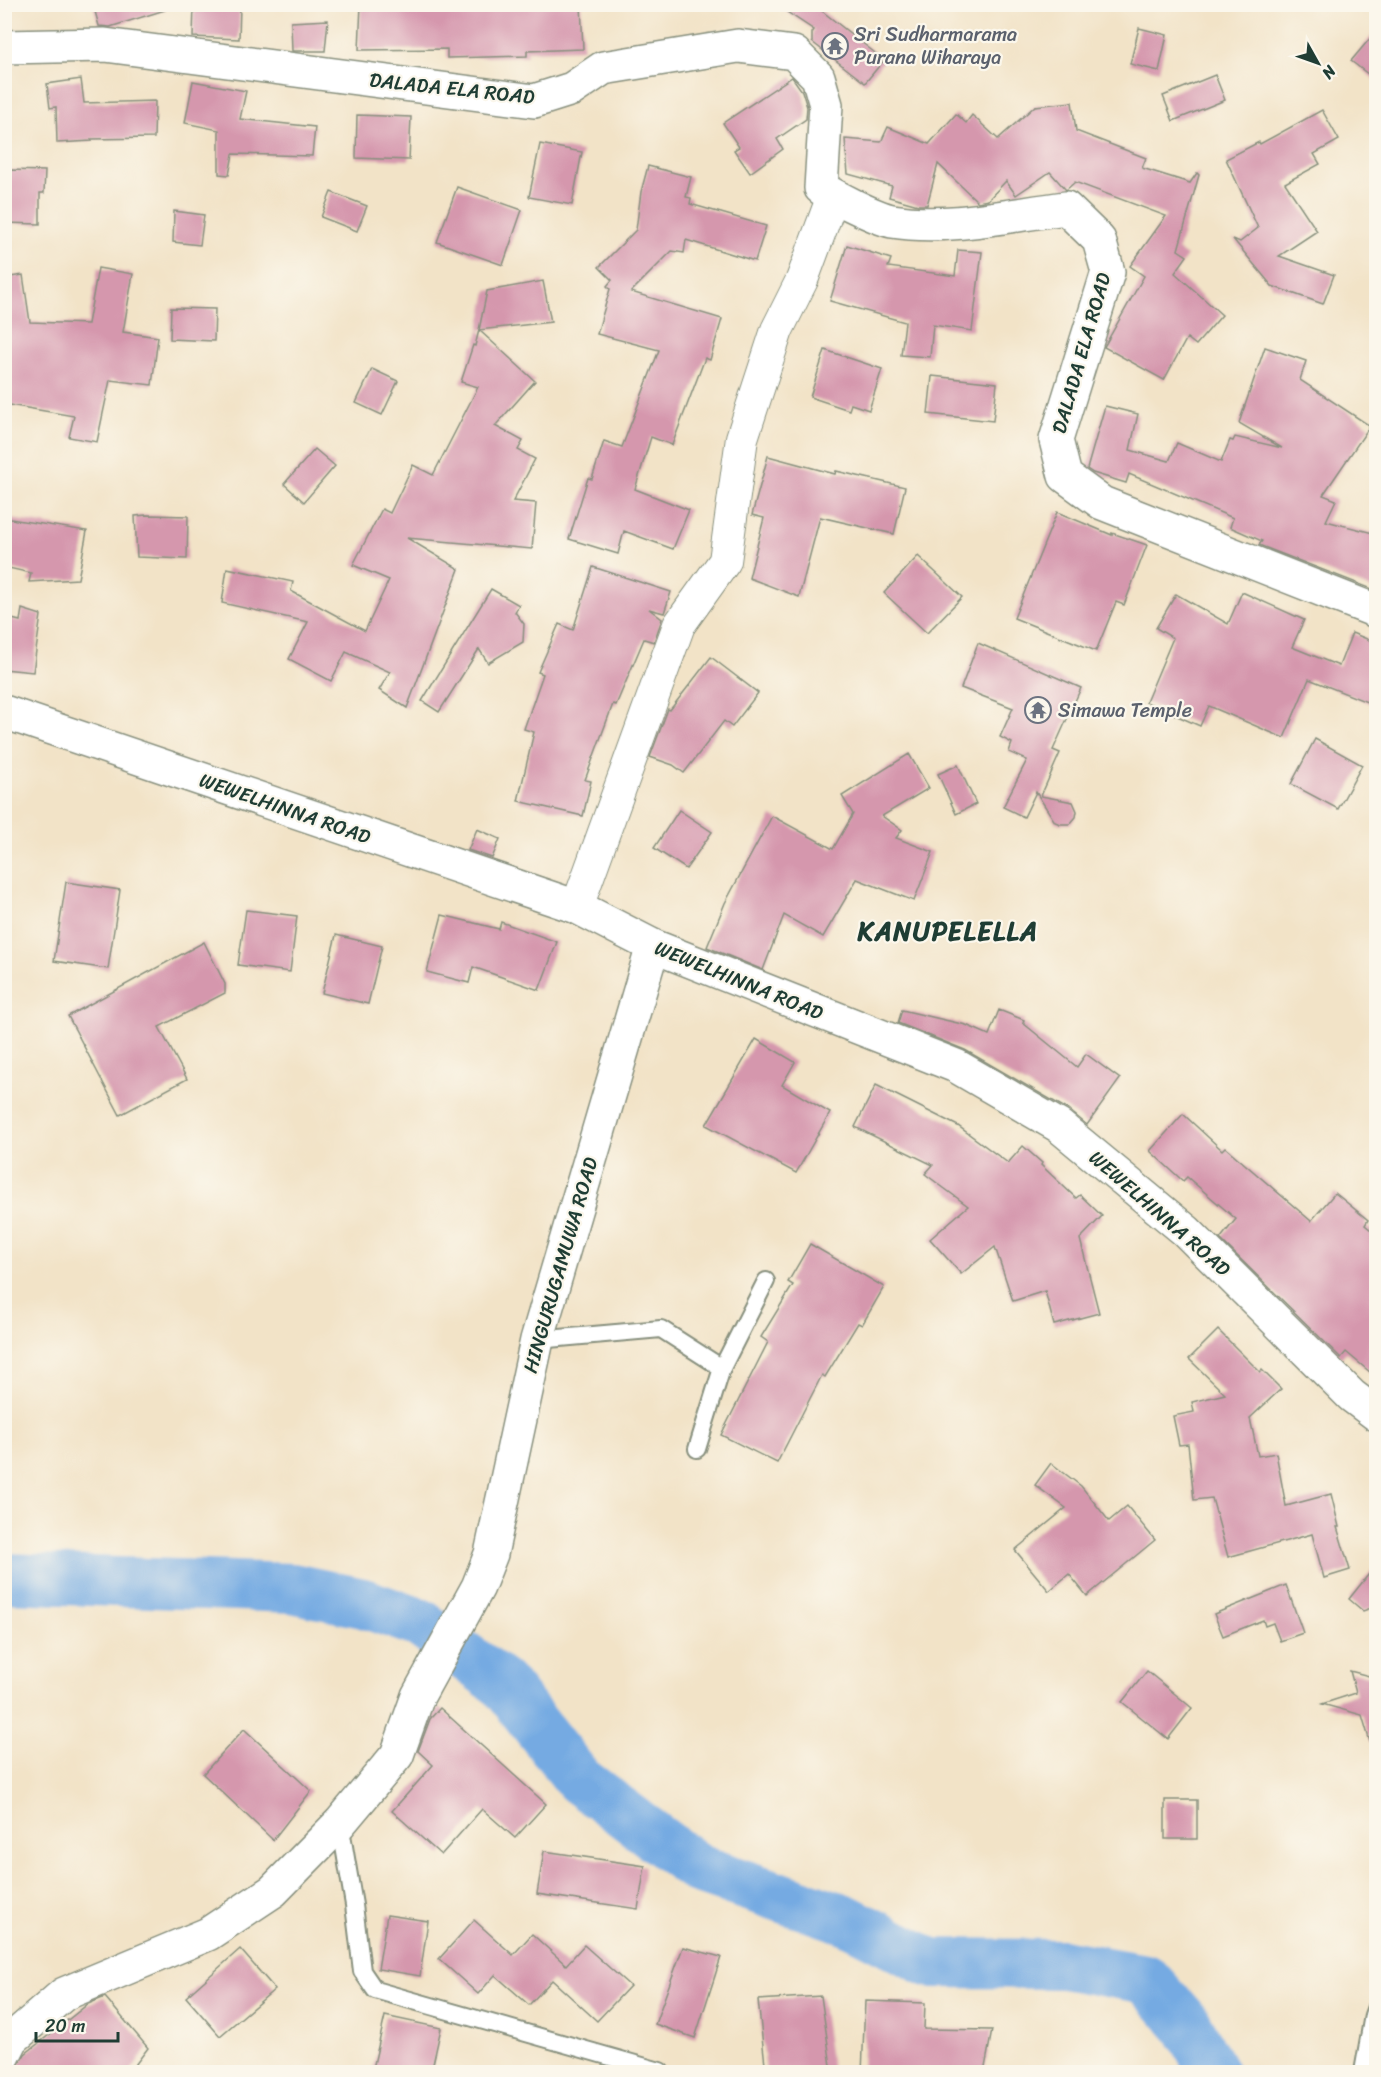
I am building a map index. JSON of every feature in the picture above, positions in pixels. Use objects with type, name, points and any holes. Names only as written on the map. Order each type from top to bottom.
[{"type":"street","name":"DALADA ELA ROAD","points":[[4,47],[105,45],[534,101],[572,89],[603,68],[738,46],[794,53],[818,77],[826,105],[821,188],[833,196],[889,221],[936,225],[1066,208],[1099,240],[1108,272],[1056,440],[1065,476],[1102,503],[1377,610]]},
{"type":"street","points":[[577,907],[679,625],[725,561],[742,438],[777,330],[802,280],[833,196]]},
{"type":"street","name":"WEWELHINNA ROAD","points":[[4,712],[577,907],[653,946],[956,1066],[1059,1126],[1186,1230],[1352,1396],[1377,1414]]},
{"type":"street","name":"HINGURUGAMUWA ROAD","points":[[340,1823],[398,1755],[418,1696],[478,1587],[491,1554],[537,1340],[653,946]]},
{"type":"street","points":[[4,2055],[12,2039],[64,1994],[208,1934],[273,1891],[340,1823]]},
{"type":"lane","points":[[697,1449],[722,1368],[766,1281]]},
{"type":"lane","points":[[537,1340],[661,1329],[722,1368]]},
{"type":"lane","points":[[340,1823],[362,1971],[375,1990],[649,2067],[661,2073]]},
{"type":"lane","points":[[1363,2073],[1373,2015],[1377,2007]]},
{"type":"building","points":[[93,4],[165,4],[165,10],[110,27],[99,26]]},
{"type":"building","points":[[194,4],[240,6],[239,39],[193,37]]},
{"type":"building","points":[[361,4],[581,4],[583,49],[527,51],[527,56],[447,58],[447,49],[359,50]]},
{"type":"building","points":[[775,4],[813,4],[884,60],[865,83],[812,42],[814,30]]},
{"type":"building","points":[[328,20],[325,51],[292,51],[291,22]]},
{"type":"building","points":[[1139,28],[1167,35],[1159,71],[1130,64]]},
{"type":"building","points":[[1377,30],[1377,81],[1351,61]]},
{"type":"building","points":[[1215,75],[1225,100],[1173,121],[1163,96]]},
{"type":"building","points":[[792,77],[802,91],[807,107],[806,119],[777,139],[783,149],[750,173],[734,150],[739,147],[723,123]]},
{"type":"building","points":[[81,79],[84,103],[155,101],[154,138],[91,139],[92,141],[57,143],[56,107],[50,108],[47,84]]},
{"type":"building","points":[[193,81],[246,91],[240,119],[315,127],[312,156],[233,154],[229,175],[219,174],[219,130],[185,123]]},
{"type":"building","points":[[1072,102],[1076,131],[1146,158],[1142,168],[1190,183],[1197,173],[1199,175],[1178,250],[1187,256],[1175,273],[1222,315],[1196,345],[1187,338],[1164,380],[1104,347],[1144,276],[1130,266],[1166,216],[1075,182],[1066,190],[1050,172],[1016,195],[1006,181],[988,200],[978,202],[938,164],[927,205],[918,205],[889,197],[892,186],[848,174],[845,139],[881,142],[888,127],[929,144],[956,114],[966,123],[972,115],[998,139],[1035,106]]},
{"type":"building","points":[[1322,110],[1339,140],[1314,154],[1320,164],[1285,183],[1317,231],[1279,256],[1334,275],[1323,304],[1272,286],[1233,239],[1240,242],[1258,228],[1226,159],[1259,142],[1260,144]]},
{"type":"building","points":[[357,115],[411,117],[409,160],[356,158]]},
{"type":"building","points":[[540,144],[582,152],[572,205],[529,197]]},
{"type":"building","points":[[648,166],[691,177],[686,197],[691,198],[690,204],[766,226],[755,261],[686,240],[684,253],[672,251],[631,292],[722,319],[710,360],[705,358],[672,445],[651,437],[635,489],[689,510],[673,549],[624,531],[618,554],[569,539],[588,478],[592,479],[604,441],[622,447],[659,350],[597,334],[610,289],[607,286],[612,280],[599,267],[636,230],[641,192]]},
{"type":"building","points":[[8,170],[45,171],[44,193],[40,193],[40,224],[4,223]]},
{"type":"building","points":[[457,187],[522,210],[503,265],[437,242]]},
{"type":"building","points":[[331,192],[367,206],[357,231],[321,217]]},
{"type":"building","points":[[174,211],[204,215],[200,245],[173,242]]},
{"type":"building","points":[[847,245],[891,259],[888,267],[955,276],[958,250],[982,252],[972,331],[933,325],[930,357],[901,355],[905,322],[830,301]]},
{"type":"building","points":[[98,268],[133,274],[123,332],[158,337],[152,385],[110,380],[97,442],[69,437],[74,416],[4,404],[4,278],[23,275],[30,322],[88,324]]},
{"type":"building","points":[[543,281],[551,322],[479,330],[487,291]]},
{"type":"building","points":[[171,308],[215,309],[214,341],[170,339]]},
{"type":"building","points":[[479,330],[535,381],[495,426],[523,441],[518,450],[535,459],[513,501],[536,503],[532,549],[407,538],[459,569],[407,708],[379,690],[390,672],[346,652],[331,681],[289,659],[308,622],[222,603],[227,568],[293,582],[291,591],[365,631],[389,580],[353,565],[382,509],[390,513],[413,465],[433,475],[478,387],[461,382]]},
{"type":"building","points":[[1265,347],[1306,361],[1300,380],[1370,426],[1323,495],[1336,500],[1326,521],[1377,534],[1377,591],[1259,545],[1262,541],[1230,527],[1233,518],[1129,474],[1126,483],[1087,469],[1105,406],[1138,414],[1130,450],[1169,461],[1177,443],[1221,462],[1230,440],[1233,441],[1235,437],[1282,448],[1239,423]]},
{"type":"building","points":[[825,350],[882,369],[869,410],[851,404],[849,410],[810,397]]},
{"type":"building","points":[[372,369],[398,381],[382,415],[356,403]]},
{"type":"building","points":[[932,376],[997,383],[993,421],[928,414]]},
{"type":"building","points":[[315,449],[335,466],[304,502],[284,484]]},
{"type":"building","points":[[768,456],[835,474],[836,471],[905,487],[894,534],[820,517],[799,597],[749,578],[764,518],[752,515]]},
{"type":"building","points":[[1057,512],[1112,535],[1112,533],[1147,545],[1124,605],[1116,602],[1096,651],[1014,618]]},
{"type":"building","points":[[135,516],[188,516],[187,559],[137,557]]},
{"type":"building","points":[[4,518],[87,531],[78,579],[29,582],[31,573],[4,567]]},
{"type":"building","points":[[918,556],[962,597],[927,633],[884,593]]},
{"type":"building","points":[[593,567],[671,592],[664,613],[649,609],[662,619],[654,642],[644,639],[616,705],[613,704],[585,780],[591,781],[583,816],[518,801],[534,732],[524,729],[543,674],[538,672],[559,624],[573,630]]},
{"type":"building","points":[[491,589],[519,605],[515,612],[524,624],[523,642],[488,663],[479,649],[439,712],[422,701]]},
{"type":"building","points":[[1242,592],[1304,620],[1292,647],[1339,666],[1352,633],[1377,643],[1377,706],[1309,679],[1284,738],[1209,706],[1200,726],[1146,702],[1173,638],[1156,628],[1176,594],[1228,624]]},
{"type":"building","points":[[22,609],[41,615],[33,672],[4,669],[4,617],[20,621]]},
{"type":"building","points":[[978,643],[1081,688],[1053,750],[1060,753],[1041,796],[1073,802],[1077,811],[1076,817],[1070,824],[1055,822],[1036,792],[1024,817],[1003,807],[1027,760],[1009,752],[1012,743],[1000,737],[1013,708],[961,688]]},
{"type":"building","points":[[711,657],[758,693],[732,727],[724,721],[684,773],[673,765],[650,757],[668,709],[670,710]]},
{"type":"building","points":[[1315,739],[1362,765],[1338,809],[1291,784]]},
{"type":"building","points":[[909,754],[929,788],[882,816],[902,830],[896,838],[933,852],[914,901],[857,879],[823,937],[784,915],[763,970],[707,947],[725,903],[772,816],[833,849],[853,814],[842,796]]},
{"type":"building","points":[[958,765],[976,804],[956,814],[938,774]]},
{"type":"building","points":[[679,810],[712,832],[686,869],[654,848]]},
{"type":"building","points":[[477,829],[500,839],[492,858],[468,850]]},
{"type":"building","points":[[66,882],[120,890],[108,969],[54,961]]},
{"type":"building","points":[[246,910],[297,916],[290,972],[238,965]]},
{"type":"building","points":[[442,915],[499,929],[501,922],[557,942],[539,990],[473,967],[469,983],[427,972]]},
{"type":"building","points":[[336,935],[382,946],[368,1004],[322,993]]},
{"type":"building","points":[[204,942],[225,984],[225,993],[159,1027],[187,1079],[120,1115],[68,1016]]},
{"type":"building","points":[[902,1010],[966,1025],[989,1035],[999,1010],[1024,1020],[1023,1023],[1077,1067],[1086,1054],[1120,1079],[1087,1125],[1069,1110],[965,1050],[898,1023]]},
{"type":"building","points":[[756,1039],[795,1062],[782,1085],[830,1113],[796,1173],[706,1125]]},
{"type":"building","points":[[876,1085],[958,1126],[1008,1163],[1023,1146],[1076,1198],[1080,1195],[1102,1216],[1080,1239],[1099,1313],[1054,1325],[1045,1291],[1013,1301],[995,1247],[961,1274],[930,1239],[968,1206],[925,1174],[933,1165],[855,1127]]},
{"type":"building","points":[[1183,1114],[1222,1150],[1225,1147],[1311,1221],[1335,1193],[1368,1220],[1365,1225],[1377,1235],[1377,1378],[1346,1352],[1341,1358],[1220,1239],[1236,1219],[1187,1177],[1183,1181],[1150,1151]]},
{"type":"building","points":[[810,1244],[884,1287],[862,1325],[858,1323],[825,1377],[822,1375],[777,1463],[721,1435],[768,1342],[761,1337],[793,1285],[788,1282]]},
{"type":"building","points":[[1218,1330],[1260,1372],[1262,1370],[1281,1389],[1250,1418],[1258,1456],[1276,1453],[1286,1506],[1331,1494],[1339,1527],[1337,1527],[1350,1570],[1324,1578],[1312,1534],[1228,1557],[1212,1498],[1194,1500],[1188,1444],[1179,1445],[1173,1416],[1194,1412],[1192,1402],[1225,1394],[1189,1359]]},
{"type":"building","points":[[1051,1463],[1081,1486],[1109,1521],[1127,1506],[1155,1540],[1087,1596],[1069,1574],[1049,1591],[1015,1550],[1066,1508],[1035,1485]]},
{"type":"building","points":[[1377,1564],[1377,1606],[1363,1611],[1349,1599]]},
{"type":"building","points":[[1286,1585],[1303,1633],[1280,1641],[1273,1623],[1265,1626],[1263,1620],[1223,1636],[1214,1614]]},
{"type":"building","points":[[1147,1671],[1192,1708],[1168,1739],[1122,1702]]},
{"type":"building","points":[[1350,1671],[1377,1678],[1377,1741],[1370,1742],[1362,1715],[1322,1704],[1356,1693]]},
{"type":"building","points":[[440,1708],[546,1804],[515,1838],[482,1809],[441,1855],[392,1811],[433,1765],[418,1751],[430,1719]]},
{"type":"building","points":[[244,1729],[311,1791],[273,1840],[203,1774]]},
{"type":"building","points":[[1165,1800],[1197,1800],[1197,1839],[1165,1839]]},
{"type":"building","points":[[544,1851],[645,1866],[638,1909],[537,1894]]},
{"type":"building","points":[[387,1915],[428,1921],[420,1976],[378,1969]]},
{"type":"building","points":[[474,1920],[513,1955],[532,1934],[566,1965],[584,1945],[630,1986],[597,2021],[552,1980],[529,2005],[495,1975],[478,1994],[439,1959]]},
{"type":"building","points":[[683,1947],[721,1957],[695,2038],[655,2024]]},
{"type":"building","points":[[240,1949],[275,1989],[220,2036],[186,1997]]},
{"type":"building","points":[[821,1996],[832,2073],[766,2073],[758,2000]]},
{"type":"building","points":[[105,1997],[148,2048],[129,2073],[9,2073],[15,2070],[25,2054],[88,2004]]},
{"type":"building","points":[[865,2001],[925,2003],[924,2029],[992,2030],[984,2073],[862,2073]]},
{"type":"building","points":[[385,2016],[441,2028],[431,2073],[372,2073]]},
{"type":"waterway","points":[[4,1578],[292,1588],[363,1603],[420,1623],[504,1685],[579,1780],[698,1869],[845,1919],[931,1963],[1062,1964],[1146,1979],[1188,2026],[1213,2072]]},
{"type":"place","name":"Sri Sudharmarama Purana Wiharaya","points":[[835,46]]},
{"type":"place","name":"Simawa Temple","points":[[1038,710]]},
{"type":"district","name":"KANUPELELLA","points":[[948,931]]}]
